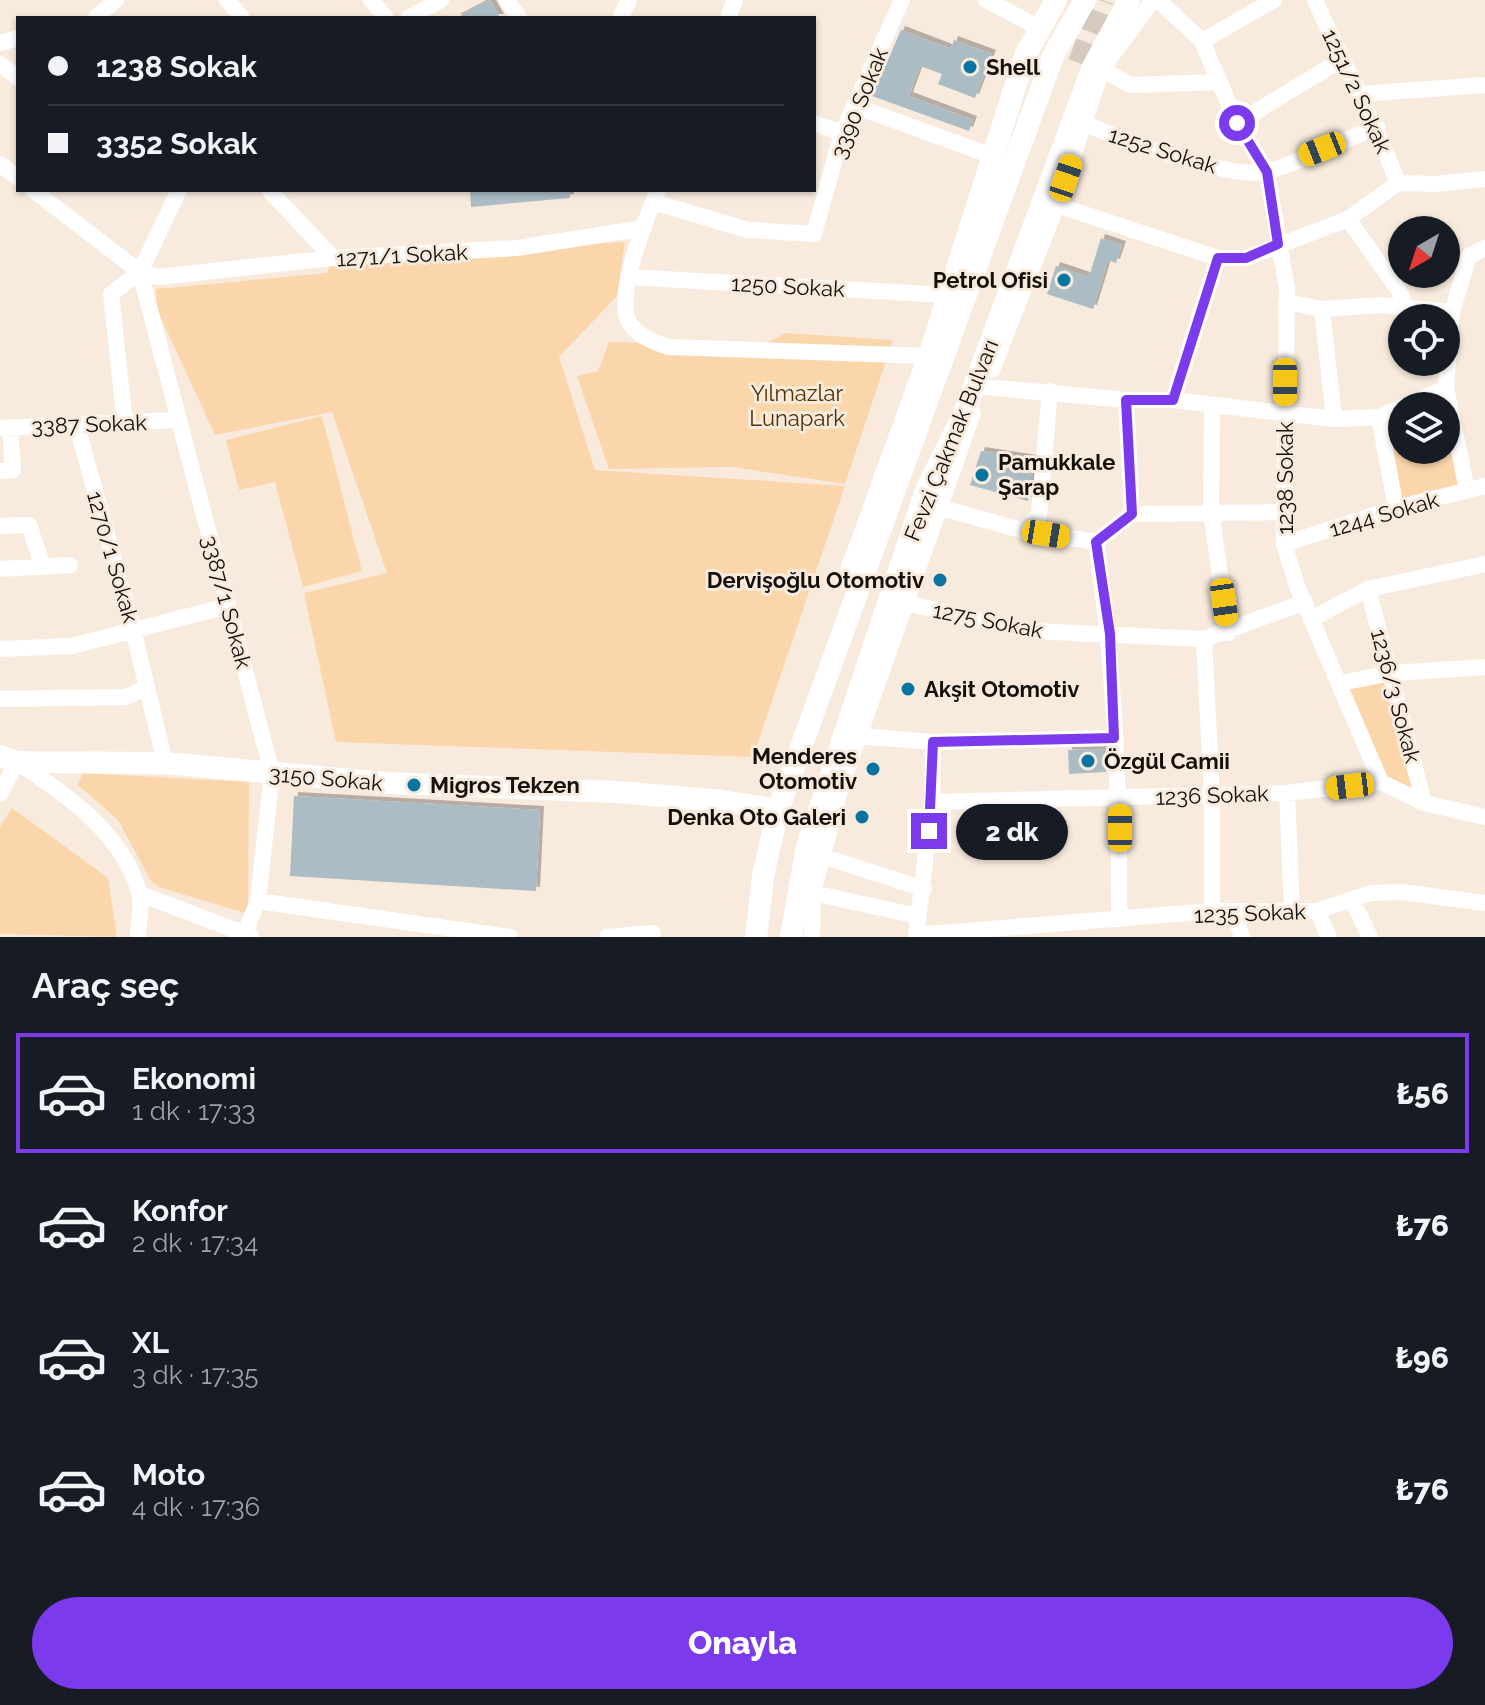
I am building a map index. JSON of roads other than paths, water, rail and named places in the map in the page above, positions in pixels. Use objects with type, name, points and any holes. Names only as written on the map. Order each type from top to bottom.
[{"type":"main road","points":[[742,937],[746,904],[771,809],[929,356],[992,156],[1038,27],[1056,0]]},
{"type":"main road","name":"Fevzi Çakmak Bulvarı","points":[[756,937],[771,809],[1053,56],[1085,0]]},
{"type":"main road","name":"Fevzi Çakmak Bulvarı","points":[[791,937],[807,847],[932,499],[1093,67],[1129,0]]},
{"type":"main road","points":[[932,499],[949,419],[1079,63]]},
{"type":"main road","name":"3150 Sokak","points":[[8,759],[165,763],[488,789],[618,792],[771,809]]},
{"type":"main road","points":[[746,904],[763,876]]},
{"type":"street","points":[[97,16],[116,0]]},
{"type":"street","points":[[227,0],[240,16]]},
{"type":"street","points":[[371,0],[384,16]]},
{"type":"street","points":[[412,16],[441,0]]},
{"type":"street","name":"3390 Sokak","points":[[655,196],[748,230],[814,234],[842,133],[902,0]]},
{"type":"street","points":[[986,0],[1038,27]]},
{"type":"street","points":[[812,937],[813,893],[822,856],[858,736],[905,603],[932,499],[985,387],[1057,205],[1102,69],[1155,0]]},
{"type":"street","name":"1238 Sokak","points":[[1155,0],[1202,41],[1237,123],[1267,172],[1287,289],[1284,544],[1305,602],[1381,782]]},
{"type":"street","points":[[1202,41],[1274,0]]},
{"type":"street","name":"1251/2 Sokak","points":[[1315,0],[1341,60],[1377,127],[1398,183]]},
{"type":"street","points":[[1237,123],[1341,60]]},
{"type":"street","points":[[0,64],[16,76]]},
{"type":"street","points":[[1102,69],[1130,85],[1217,82]]},
{"type":"street","points":[[1360,94],[1485,85]]},
{"type":"street","points":[[855,106],[992,156]]},
{"type":"street","name":"1252 Sokak","points":[[1085,123],[1109,135],[1244,174],[1267,172],[1377,127]]},
{"type":"street","points":[[816,124],[842,133]]},
{"type":"street","points":[[1057,205],[1218,258],[1246,258],[1348,219],[1386,195],[1398,183],[1436,184],[1485,179]]},
{"type":"street","points":[[36,192],[140,272]]},
{"type":"street","points":[[271,192],[333,258]]},
{"type":"street","points":[[125,423],[111,294],[140,272],[171,193]]},
{"type":"street","points":[[655,196],[629,277],[626,315],[630,325],[642,336],[668,347],[929,356]]},
{"type":"street","points":[[1348,219],[1399,291],[1405,304]]},
{"type":"street","name":"1271/1 Sokak","points":[[140,272],[158,277],[333,258],[517,248],[644,228]]},
{"type":"street","points":[[1454,304],[1469,256],[1485,248]]},
{"type":"street","points":[[1173,400],[1218,258]]},
{"type":"street","name":"3387/1 Sokak","points":[[140,272],[272,773],[258,901],[247,936]]},
{"type":"street","name":"1250 Sokak","points":[[629,277],[947,295]]},
{"type":"street","points":[[1286,302],[1322,309],[1388,306]]},
{"type":"street","points":[[1322,309],[1334,419]]},
{"type":"street","points":[[1447,376],[1446,388],[1467,490]]},
{"type":"street","points":[[985,387],[1126,400],[1173,400],[1334,419],[1379,417],[1388,413]]},
{"type":"street","points":[[1436,392],[1446,388]]},
{"type":"street","points":[[1021,530],[1039,515],[1050,391]]},
{"type":"street","points":[[1126,400],[1132,514]]},
{"type":"street","points":[[1212,406],[1211,511],[1228,633]]},
{"type":"street","points":[[1379,417],[1396,508]]},
{"type":"street","name":"3387 Sokak","points":[[5,428],[178,420]]},
{"type":"street","name":"1270/1 Sokak","points":[[77,426],[133,629],[165,763]]},
{"type":"street","points":[[5,428],[7,471]]},
{"type":"street","name":"1244 Sokak","points":[[1284,544],[1396,508],[1485,486]]},
{"type":"street","points":[[932,499],[1021,530],[1096,542],[1132,514],[1282,512]]},
{"type":"street","points":[[0,526],[29,525],[43,567]]},
{"type":"street","points":[[1096,542],[1110,634],[1120,798],[1119,919]]},
{"type":"street","points":[[1313,618],[1368,589],[1485,564]]},
{"type":"street","points":[[0,569],[70,565]]},
{"type":"street","name":"1236/3 Sokak","points":[[1368,589],[1424,803]]},
{"type":"street","name":"1275 Sokak","points":[[905,603],[1031,631],[1204,639],[1228,633],[1305,602]]},
{"type":"street","points":[[0,649],[72,646],[228,606]]},
{"type":"street","points":[[1204,639],[1212,796],[1212,911]]},
{"type":"street","points":[[1341,683],[1391,673],[1485,667]]},
{"type":"street","points":[[0,699],[126,697],[146,688]]},
{"type":"street","points":[[858,736],[933,742],[1114,738]]},
{"type":"street","points":[[916,936],[932,802],[933,742]]},
{"type":"street","points":[[0,794],[8,759],[42,779],[112,837],[140,894],[138,937]]},
{"type":"street","points":[[1381,782],[1424,803],[1485,817]]},
{"type":"street","name":"1236 Sokak","points":[[932,802],[1287,793],[1381,782]]},
{"type":"street","points":[[1287,793],[1292,911]]},
{"type":"street","points":[[822,856],[924,889]]},
{"type":"street","name":"1235 Sokak","points":[[916,936],[1078,930],[1119,919],[1154,919],[1212,911],[1317,911],[1353,902],[1371,893],[1402,892],[1485,903]]},
{"type":"street","points":[[813,893],[917,916]]},
{"type":"street","points":[[140,894],[247,936]]},
{"type":"street","points":[[258,901],[510,937]]},
{"type":"street","points":[[1353,902],[1370,937]]},
{"type":"street","points":[[1317,911],[1329,937]]},
{"type":"street","points":[[1234,913],[1242,937]]},
{"type":"street","points":[[1154,919],[1160,937]]},
{"type":"street","points":[[607,937],[652,935]]},
{"type":"tunnel","points":[[1079,63],[1103,0]]},
{"type":"place","name":"Shell","points":[[970,67]]},
{"type":"place","name":"Petrol Ofisi","points":[[1064,280]]},
{"type":"place","name":"Pamukkale Şarap","points":[[982,475]]},
{"type":"place","name":"Dervişoğlu Otomotiv","points":[[940,580]]},
{"type":"place","name":"Akşit Otomotiv","points":[[908,689]]},
{"type":"place","name":"Özgül Camii","points":[[1088,761]]},
{"type":"place","name":"Menderes Otomotiv","points":[[873,769]]},
{"type":"place","name":"Migros Tekzen","points":[[414,785]]},
{"type":"place","name":"Denka Oto Galeri","points":[[862,817]]},
{"type":"park label","name":"Yılmazlar Lunapark","points":[[797,406]]}]
